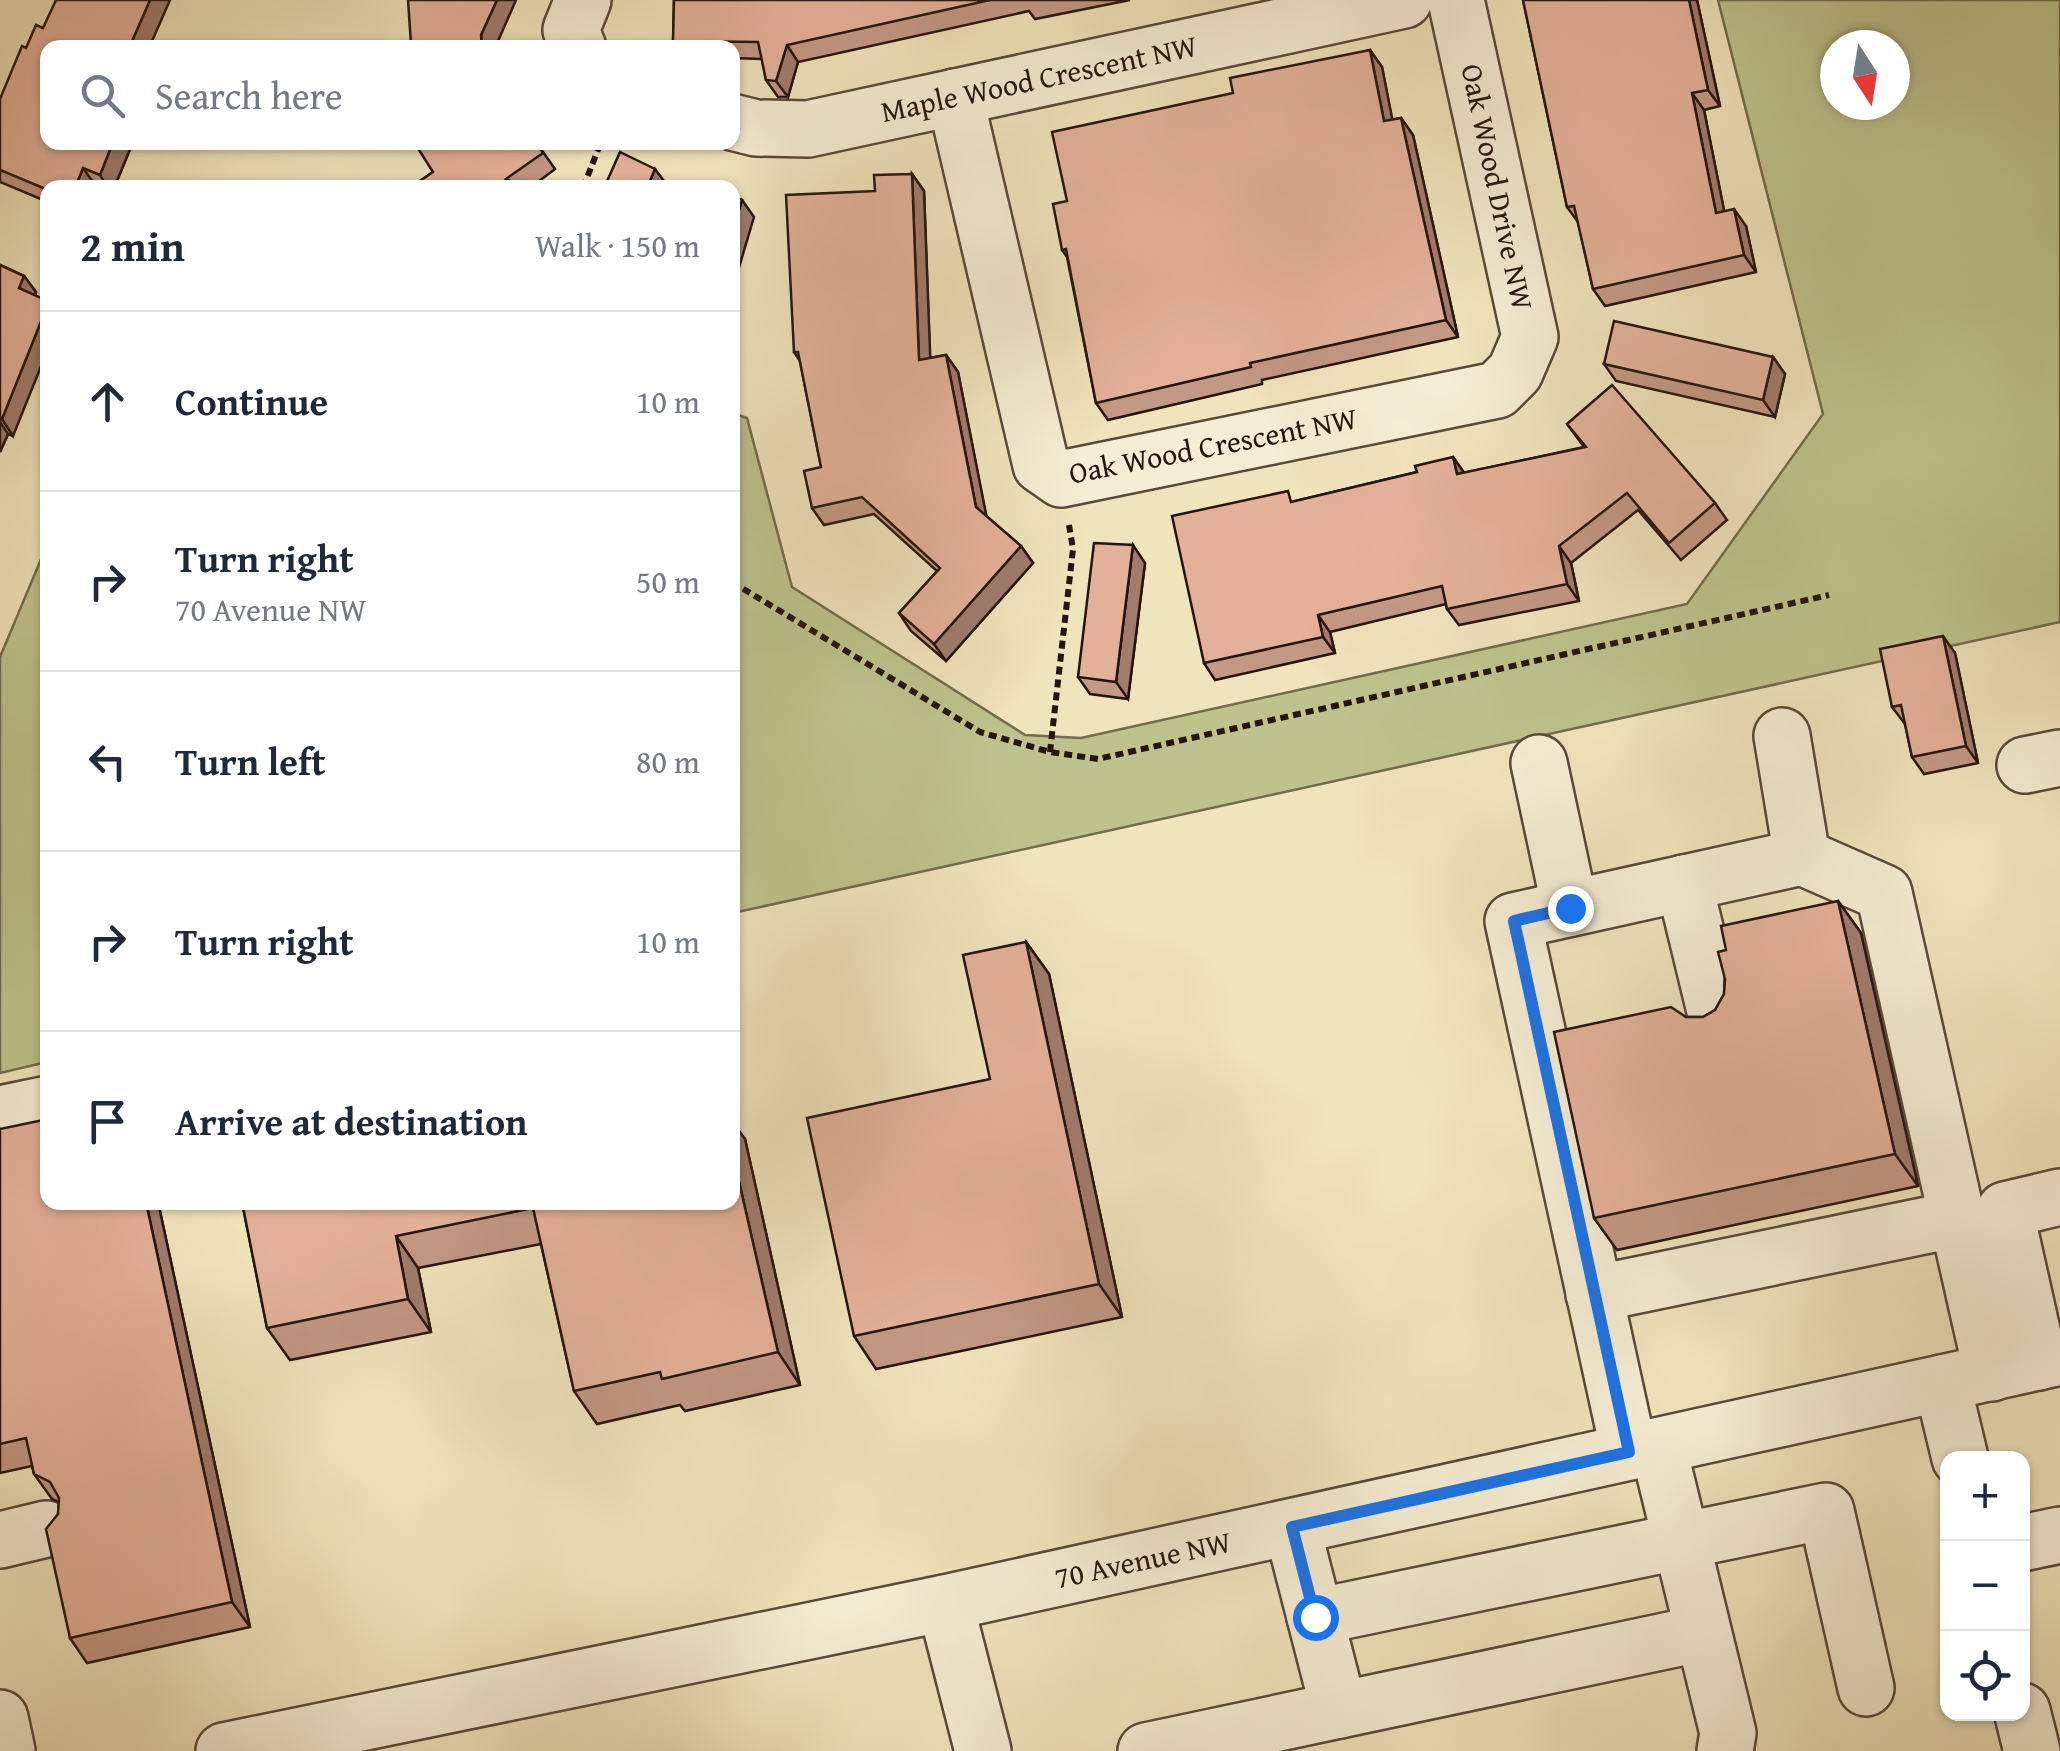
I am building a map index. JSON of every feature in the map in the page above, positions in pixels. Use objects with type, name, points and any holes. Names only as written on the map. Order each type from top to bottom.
[{"type":"street","points":[[575,40],[571,30],[583,0]]},
{"type":"street","name":"Maple Wood Crescent NW","points":[[740,124],[808,129],[1404,0]]},
{"type":"street","name":"Oak Wood Drive NW","points":[[1456,0],[1530,337],[1516,372]]},
{"type":"street","name":"Oak Wood Crescent NW","points":[[955,98],[1041,465],[1060,479],[1498,390],[1516,372]]},
{"type":"street","points":[[1782,736],[1802,857]]},
{"type":"street","points":[[1539,763],[1570,908]]},
{"type":"street","points":[[1725,1751],[1728,1733],[1683,1541],[1643,1449],[1594,1294],[1514,921],[1802,857],[1884,893],[1957,1219],[2008,1369]]},
{"type":"street","points":[[1684,883],[1717,1018]]},
{"type":"street","points":[[0,1114],[40,1106]]},
{"type":"street","points":[[1964,1451],[2008,1369],[2006,1210],[2060,1198]]},
{"type":"street","points":[[1594,1294],[1957,1219]]},
{"type":"street","name":"70 Avenue NW","points":[[224,1751],[945,1603],[2008,1369]]},
{"type":"street","points":[[1315,1617],[1826,1512],[1866,1688]]},
{"type":"street","points":[[1292,1527],[1339,1710]]},
{"type":"street","points":[[2030,1541],[2060,1535]]},
{"type":"street","points":[[945,1603],[983,1751]]},
{"type":"street","points":[[1146,1751],[1704,1632]]},
{"type":"street","points":[[0,1718],[7,1751]]},
{"type":"street","points":[[2024,1721],[2032,1751]]},
{"type":"path","points":[[586,180],[598,150]]},
{"type":"path","points":[[1050,752],[1073,549],[1060,479]]},
{"type":"path","points":[[740,587],[980,732],[1050,752],[1098,759],[1829,595]]},
{"type":"green space","points":[[1718,0],[2060,0],[2060,622],[740,911],[740,416],[747,418],[792,587],[1025,735],[1081,738],[1687,604],[1823,414]]},
{"type":"green space","points":[[40,562],[40,1064],[0,1073],[0,657]]},
{"type":"building","points":[[56,0],[150,0],[132,40],[40,40],[40,150],[110,150],[100,175],[83,168],[78,180],[40,180],[40,187],[0,170],[0,99],[22,46],[26,48],[36,25],[43,28]]},
{"type":"building","points":[[408,0],[497,0],[481,40],[411,40]]},
{"type":"building","points":[[674,0],[990,0],[787,45],[776,81],[766,80],[758,42],[673,40]]},
{"type":"building","points":[[1523,0],[1689,0],[1708,90],[1692,93],[1716,213],[1734,209],[1744,255],[1593,289],[1574,206],[1567,207]]},
{"type":"building","points":[[1370,50],[1384,121],[1401,118],[1446,320],[1250,363],[1251,367],[1096,403],[1066,249],[1062,250],[1053,204],[1067,201],[1052,132],[1233,93],[1230,78]]},
{"type":"building","points":[[419,150],[543,153],[508,180],[422,180],[433,172]]},
{"type":"building","points":[[620,152],[655,169],[650,180],[608,180]]},
{"type":"building","points":[[912,174],[919,360],[946,355],[976,507],[1021,546],[934,644],[899,613],[940,568],[862,497],[812,508],[804,471],[821,467],[798,352],[794,352],[786,195],[875,191],[874,175]]},
{"type":"building","points":[[0,265],[24,276],[19,288],[40,297],[40,324],[0,418]]},
{"type":"building","points":[[1614,321],[1773,357],[1763,400],[1604,364]]},
{"type":"building","points":[[1612,385],[1715,503],[1669,543],[1627,493],[1559,546],[1567,584],[1447,609],[1442,586],[1318,615],[1323,637],[1204,663],[1172,516],[1288,491],[1291,502],[1417,472],[1415,466],[1453,457],[1457,474],[1586,447],[1567,424]]},
{"type":"building","points":[[1094,543],[1133,545],[1116,682],[1078,677]]},
{"type":"building","points":[[1943,636],[1966,746],[1912,757],[1901,705],[1892,707],[1880,649]]},
{"type":"building","points":[[1838,901],[1895,1154],[1594,1218],[1554,1032],[1671,1007],[1686,1017],[1703,1017],[1715,1010],[1724,994],[1725,979],[1718,952],[1726,950],[1721,926]]},
{"type":"building","points":[[1026,942],[1099,1284],[854,1336],[807,1118],[990,1079],[963,955]]},
{"type":"building","points":[[40,1121],[40,1210],[148,1210],[232,1602],[70,1638],[46,1529],[58,1514],[59,1498],[50,1482],[34,1474],[26,1438],[0,1444],[0,1129]]},
{"type":"building","points":[[740,1186],[778,1352],[662,1379],[660,1372],[574,1391],[533,1210],[740,1210]]},
{"type":"building","points":[[244,1210],[523,1210],[396,1236],[408,1299],[267,1328]]},
{"type":"route","points":[[1315,1617],[1292,1527],[1629,1452],[1514,921],[1570,908]]}]
